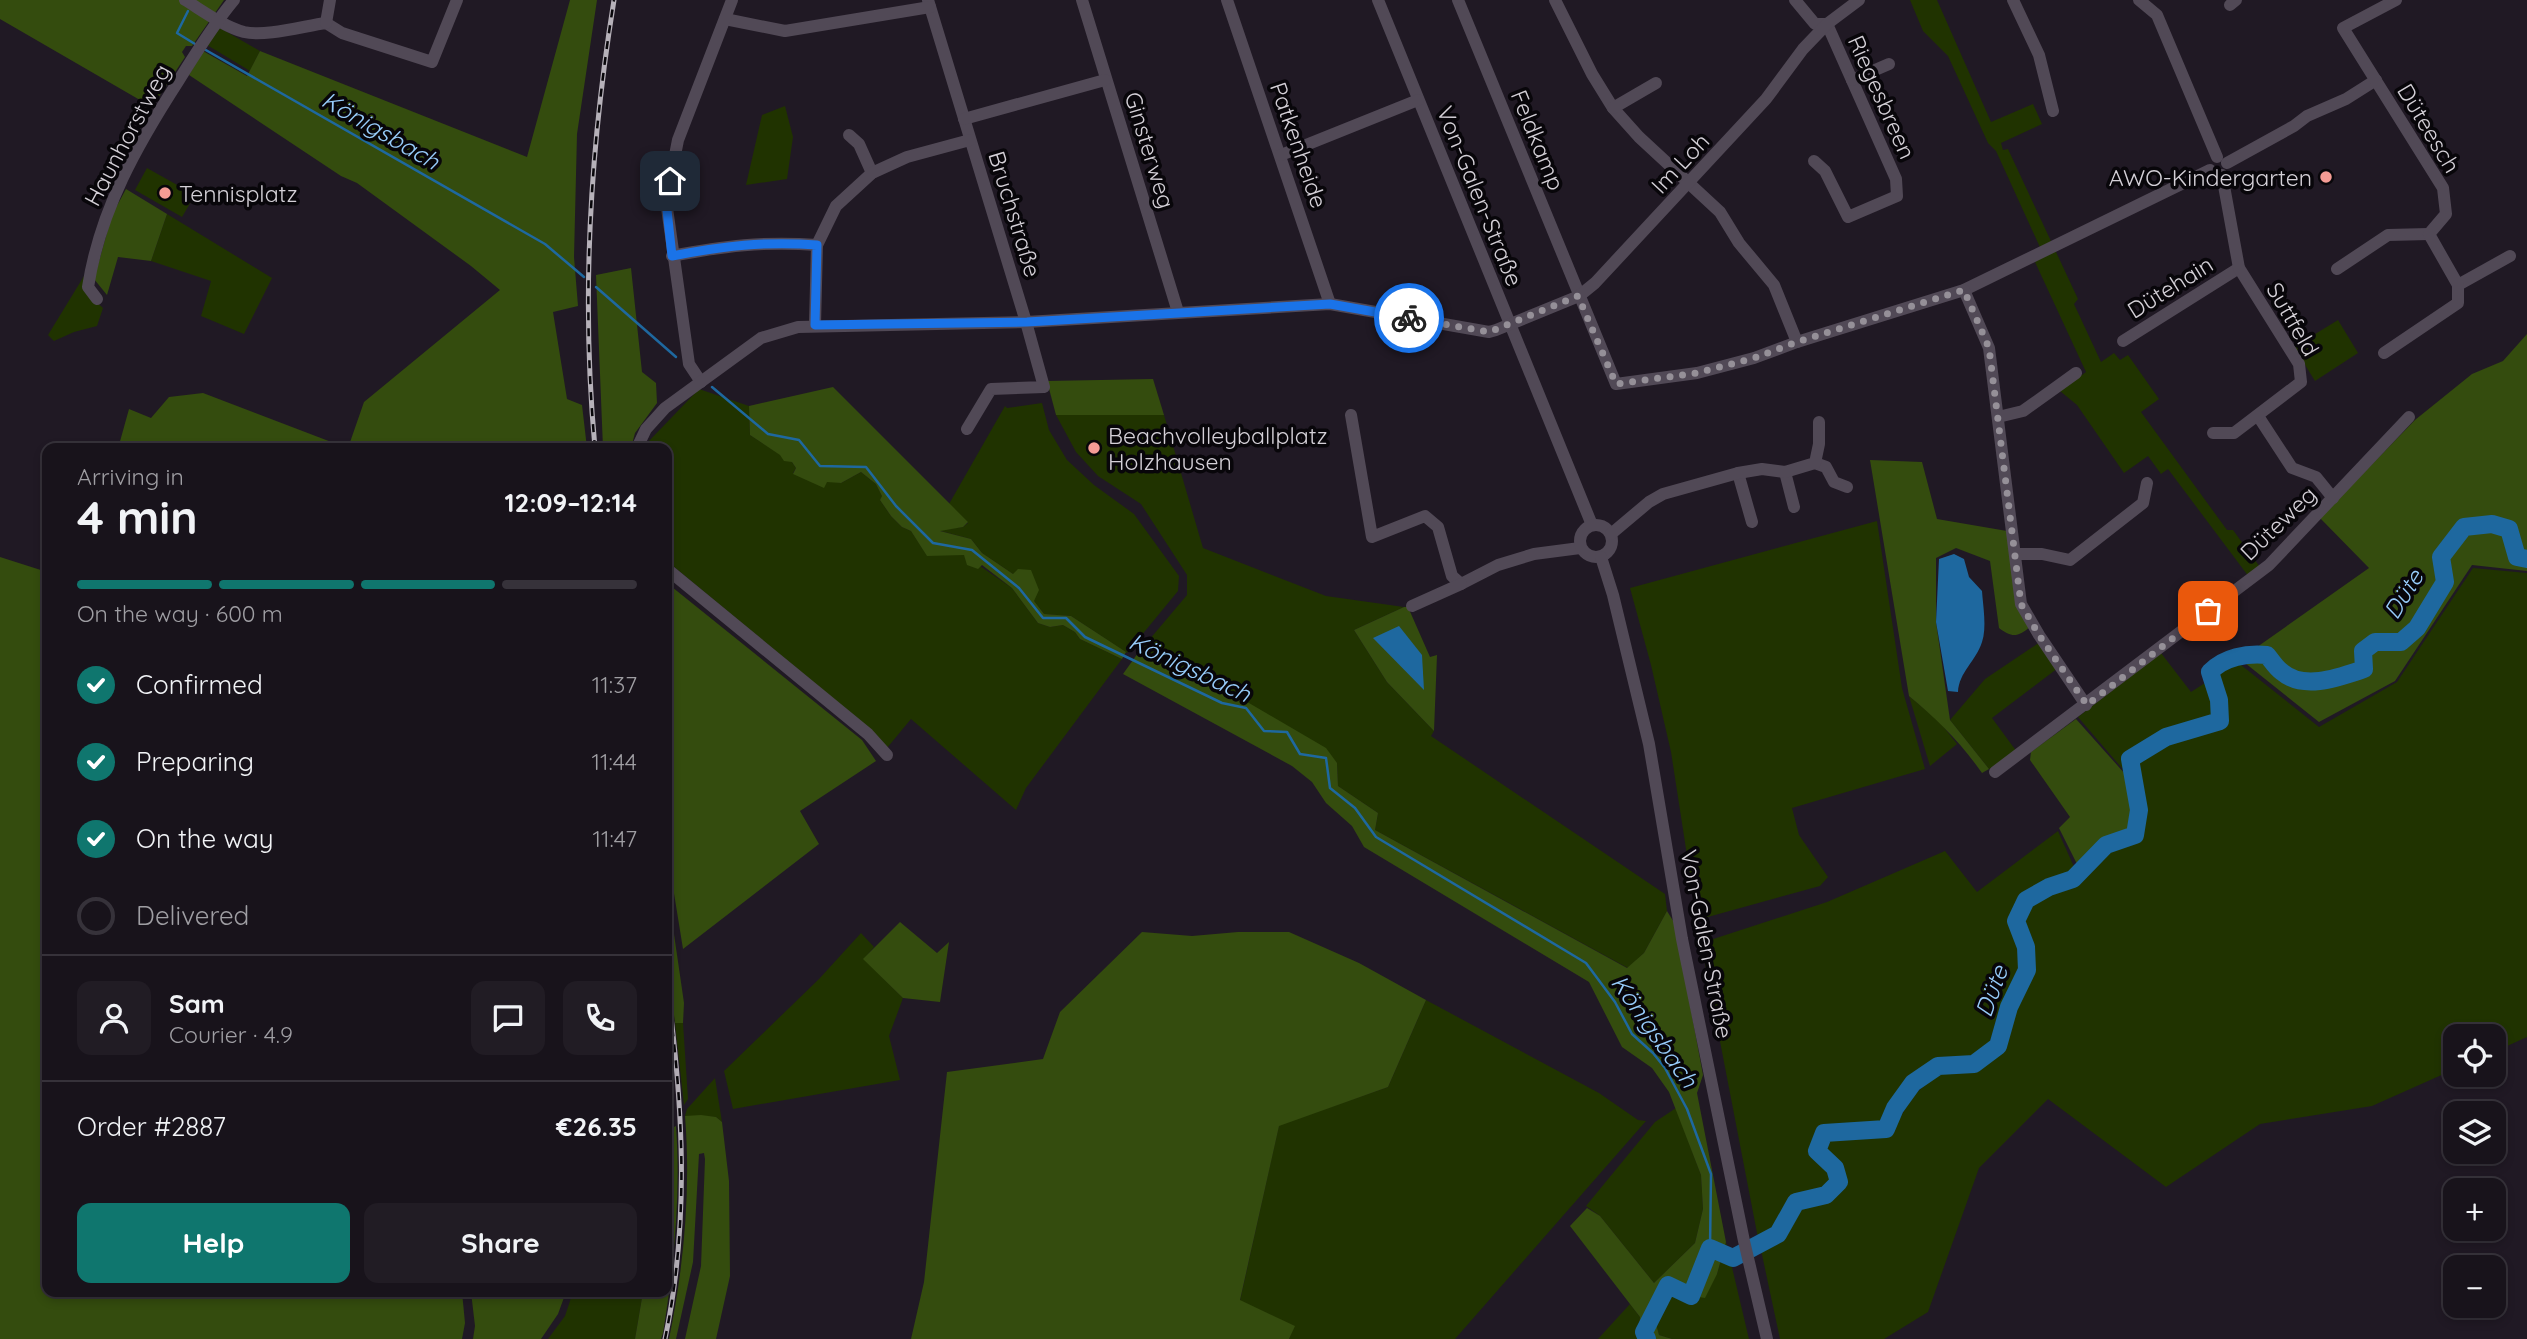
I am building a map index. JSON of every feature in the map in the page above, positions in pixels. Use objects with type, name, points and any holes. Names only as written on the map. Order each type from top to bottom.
[{"type":"street","points":[[185,0],[217,20],[245,32],[262,33],[327,23],[342,33],[432,62],[457,0]]},
{"type":"street","name":"Haunhorstweg","points":[[97,299],[88,286],[92,259],[114,192],[155,118],[217,20],[234,0]]},
{"type":"street","points":[[327,23],[330,0]]},
{"type":"street","points":[[701,382],[689,364],[666,201],[678,141],[732,0]]},
{"type":"street","name":"Ginsterweg","points":[[1082,0],[1178,312]]},
{"type":"street","name":"Patkenheide","points":[[1227,0],[1330,304]]},
{"type":"street","name":"Von-Galen-Straße","points":[[1378,0],[1592,525]]},
{"type":"street","name":"Feldkamp","points":[[1458,0],[1616,384],[1697,373],[1754,358],[1797,342]]},
{"type":"street","points":[[1555,0],[1592,74],[1613,108],[1639,137],[1720,212],[1739,243],[1773,285],[1797,342],[1964,290],[2219,166],[2294,126],[2307,116],[2346,99],[2376,80]]},
{"type":"street","name":"Riegesbreen","points":[[1795,0],[1815,23],[1827,24],[1896,179],[1897,196],[1849,217],[1825,171],[1814,161]]},
{"type":"street","name":"Im Loh","points":[[639,443],[646,429],[665,408],[761,338],[798,327],[1027,322],[1330,304],[1489,332],[1509,325],[1578,296],[1595,283],[1766,99],[1803,49],[1827,24],[1859,0]]},
{"type":"street","points":[[2012,0],[2039,55],[2053,111]]},
{"type":"street","name":"Suttfeld","points":[[2140,0],[2157,16],[2219,166],[2239,268],[2299,364],[2301,382],[2234,433],[2213,433]]},
{"type":"street","name":"Düteesch","points":[[2396,0],[2343,28],[2443,188],[2446,214],[2429,234]]},
{"type":"street","points":[[724,19],[785,31],[929,4]]},
{"type":"street","name":"Bruchstraße","points":[[929,4],[1027,322],[1044,387],[991,389],[967,429]]},
{"type":"street","points":[[1852,80],[1889,64]]},
{"type":"street","points":[[964,119],[1105,80]]},
{"type":"street","points":[[1613,108],[1656,83]]},
{"type":"street","points":[[1281,155],[1418,100]]},
{"type":"street","points":[[849,135],[859,144],[872,173]]},
{"type":"street","points":[[815,325],[817,245],[836,206],[872,173],[907,158],[970,140]]},
{"type":"street","points":[[2337,269],[2388,235],[2429,234],[2458,285],[2458,303],[2384,353]]},
{"type":"street","points":[[672,256],[723,246],[774,242],[817,245]]},
{"type":"street","points":[[2458,285],[2510,256]]},
{"type":"street","name":"Dütehain","points":[[2123,341],[2239,268]]},
{"type":"street","points":[[1964,290],[1989,348],[2021,604],[2087,705]]},
{"type":"street","points":[[1998,417],[2023,411],[2076,373]]},
{"type":"street","points":[[1350,415],[1372,537],[1425,516],[1438,527],[1452,576],[1461,584]]},
{"type":"street","points":[[2258,416],[2292,468],[2316,477],[2333,498]]},
{"type":"street","name":"Düteweg","points":[[1995,772],[2269,565],[2409,417]]},
{"type":"street","points":[[1815,463],[1819,444],[1819,422]]},
{"type":"street","points":[[1611,534],[1649,502],[1663,494],[1738,473],[1762,470],[1785,472],[1815,463],[1826,467],[1834,482],[1847,486]]},
{"type":"street","points":[[1785,472],[1794,507]]},
{"type":"street","points":[[1738,473],[1752,522]]},
{"type":"street","points":[[2015,555],[2042,554],[2070,560],[2143,503],[2147,483]]},
{"type":"street","points":[[1592,525],[1606,528],[1611,534],[1609,550],[1601,557],[1593,558],[1580,548],[1579,538],[1583,530],[1592,525]]},
{"type":"street","points":[[1412,606],[1498,565],[1534,554],[1580,548]]},
{"type":"street","name":"Von-Galen-Straße","points":[[1601,557],[1613,595],[1649,744],[1682,939],[1744,1241],[1767,1339]]},
{"type":"street","points":[[672,573],[868,734],[887,755]]},
{"type":"green space","points":[[0,0],[224,0],[192,46],[186,46],[182,52],[185,57],[152,107],[0,19]]},
{"type":"green space","points":[[570,0],[597,0],[577,134],[574,257],[578,306],[553,312],[567,399],[582,405],[586,443],[350,443],[364,402],[500,290],[357,183],[341,176],[189,75],[203,51],[247,76],[260,51],[527,157]]},
{"type":"green space","points":[[1910,0],[1937,0],[1991,122],[2033,104],[2042,124],[2001,143],[2003,150],[2008,149],[2078,299],[2074,304],[2101,362],[2114,353],[2120,360],[2128,355],[2159,399],[2141,412],[2227,530],[2233,530],[2260,567],[2249,577],[2168,469],[2161,474],[2148,456],[2124,473],[2077,405],[2060,391],[2086,372],[2035,262],[2044,256],[1996,151],[1988,143],[1948,56],[1923,31]]},
{"type":"green space","points":[[220,28],[260,51],[250,71],[207,45]]},
{"type":"green space","points":[[785,106],[793,137],[787,179],[746,185],[762,115]]},
{"type":"green space","name":"Tennisplatz","points":[[147,168],[195,195],[182,217],[135,190]]},
{"type":"green space","points":[[126,189],[167,214],[151,261],[118,257],[107,295],[94,279],[112,215]]},
{"type":"green space","points":[[167,214],[272,278],[244,334],[201,316],[211,281],[151,261]]},
{"type":"green space","points":[[631,268],[642,372],[656,383],[657,403],[635,433],[632,443],[603,443],[596,275]]},
{"type":"green space","points":[[84,276],[87,294],[103,308],[97,326],[54,341],[48,335]]},
{"type":"green space","points":[[2338,320],[2358,353],[2315,381],[2294,347]]},
{"type":"green space","points":[[2527,334],[2527,571],[2472,565],[2395,681],[2319,722],[2240,659],[2369,568],[2320,518],[2415,420],[2472,374],[2503,361]]},
{"type":"green space","points":[[1153,379],[1164,415],[1056,415],[1047,381]]},
{"type":"green space","points":[[833,387],[968,522],[963,527],[940,531],[971,539],[982,553],[1013,574],[1018,569],[1031,570],[1039,590],[1034,601],[1044,614],[1071,616],[1126,652],[1122,659],[1080,639],[1075,632],[1063,625],[1050,627],[1038,623],[1012,588],[982,565],[978,569],[967,565],[964,555],[927,556],[911,531],[902,527],[891,516],[880,500],[882,496],[876,484],[861,472],[841,483],[827,482],[824,488],[793,474],[796,468],[792,462],[784,461],[780,455],[750,435],[749,406]]},
{"type":"green space","points":[[699,389],[749,406],[750,435],[792,462],[796,468],[793,473],[841,483],[861,472],[876,484],[882,496],[880,500],[891,516],[902,527],[911,531],[927,555],[964,555],[1012,588],[1038,623],[1050,627],[1063,625],[1075,632],[1080,639],[1122,659],[1026,788],[1016,810],[911,719],[887,748],[870,729],[672,565],[672,443],[648,442]]},
{"type":"green space","points":[[203,393],[334,443],[120,443],[129,409],[151,418],[169,397]]},
{"type":"green space","points":[[1042,403],[1049,430],[1067,460],[1094,485],[1134,514],[1179,576],[1178,591],[1127,653],[1071,616],[1044,614],[1013,574],[982,553],[971,539],[937,530],[963,527],[968,523],[949,504],[1005,406],[1007,408]]},
{"type":"green space","points":[[1056,415],[1164,415],[1203,548],[1326,596],[1404,607],[1354,630],[1387,682],[1434,731],[1431,736],[1665,894],[1667,911],[1644,953],[1628,968],[1375,830],[1378,813],[1338,786],[1337,763],[1248,703],[1138,653],[1187,595],[1187,575],[1141,504],[1098,476],[1076,452]]},
{"type":"green space","points":[[1870,460],[1922,462],[1937,519],[2007,531],[2030,627],[2022,633],[2011,635],[1999,628],[1990,561],[1956,548],[1936,558],[1936,622],[1950,720],[1989,769],[1982,773],[1948,732],[1909,696]]},
{"type":"green space","points":[[1877,521],[1902,688],[1925,769],[1792,808],[1799,835],[1828,877],[1820,886],[1697,920],[1671,752],[1630,588]]},
{"type":"green space","points":[[0,557],[42,570],[42,1297],[462,1297],[465,1323],[462,1339],[0,1339]]},
{"type":"green space","points":[[2473,568],[2527,573],[2527,1037],[2506,1047],[2506,1024],[2443,1024],[2443,1074],[2372,1106],[2260,1124],[2166,1187],[2048,1099],[1979,1168],[1928,1312],[1884,1339],[1780,1339],[1761,1250],[1782,1240],[1800,1206],[1830,1200],[1847,1183],[1842,1165],[1825,1149],[1828,1138],[1890,1134],[1913,1096],[1939,1072],[1975,1070],[2003,1050],[2016,1008],[2034,974],[2032,949],[2023,924],[2031,904],[2053,890],[2077,883],[2108,848],[2139,836],[2144,810],[2135,761],[2169,740],[2225,725],[2226,699],[2216,674],[2236,661],[2319,727],[2397,682]]},
{"type":"green space","points":[[672,587],[862,740],[876,761],[800,811],[819,844],[683,949],[672,881]]},
{"type":"green space","points":[[1408,607],[1430,657],[1437,655],[1434,731],[1387,682],[1354,630]]},
{"type":"green space","points":[[2040,642],[2058,668],[1992,718],[2017,752],[1989,769],[1950,720],[1985,679]]},
{"type":"green space","points":[[1138,653],[1249,703],[1326,748],[1337,763],[1338,786],[1378,813],[1375,830],[1627,968],[1644,953],[1667,911],[1675,924],[1703,1075],[1697,1093],[1726,1242],[1717,1274],[1705,1298],[1674,1293],[1655,1320],[1659,1335],[1672,1339],[1638,1339],[1640,1317],[1570,1226],[1587,1208],[1600,1216],[1654,1283],[1695,1243],[1703,1209],[1701,1175],[1669,1092],[1652,1068],[1622,1047],[1589,982],[1364,847],[1352,826],[1326,803],[1312,782],[1292,766],[1123,674]]},
{"type":"green space","points":[[2161,653],[2191,692],[2208,681],[2215,703],[2215,718],[2163,732],[2124,756],[2127,774],[2078,717]]},
{"type":"green space","points":[[1909,696],[1939,721],[1957,744],[1930,766]]},
{"type":"green space","points":[[2076,719],[2134,784],[2139,810],[2135,835],[2106,845],[2080,870],[2059,828],[2070,817],[2030,760],[2031,752]]},
{"type":"green space","points":[[2058,831],[2075,869],[2065,877],[2025,893],[2015,906],[2008,922],[2022,960],[1999,1010],[1989,1046],[1970,1059],[1936,1060],[1909,1078],[1889,1106],[1881,1124],[1822,1126],[1811,1152],[1831,1172],[1834,1180],[1823,1191],[1792,1198],[1774,1232],[1758,1238],[1701,943],[1827,902],[1945,851],[1977,892]]},
{"type":"green space","points":[[672,920],[684,1003],[683,1023],[675,1023],[672,999]]},
{"type":"green space","points":[[900,922],[937,953],[949,942],[940,1002],[903,998],[863,959]]},
{"type":"green space","points":[[1142,932],[1192,936],[1238,932],[1289,932],[1359,963],[1426,1000],[1388,1087],[1279,1126],[1240,1300],[1295,1326],[1289,1339],[911,1339],[924,1282],[947,1072],[1043,1059],[1060,1012]]},
{"type":"green space","points":[[861,933],[874,947],[864,959],[903,998],[889,1036],[900,1080],[733,1109],[724,1071],[819,979]]},
{"type":"green space","points":[[1426,1000],[1599,1093],[1638,1120],[1646,1121],[1455,1339],[1289,1339],[1294,1326],[1240,1301],[1279,1125],[1388,1087]]},
{"type":"green space","points":[[675,1023],[683,1023],[688,1099],[684,1105]]},
{"type":"green space","points":[[715,1078],[722,1122],[716,1117],[685,1116],[687,1109]]},
{"type":"green space","points":[[1676,1108],[1701,1175],[1703,1209],[1695,1243],[1654,1283],[1600,1216],[1586,1206],[1655,1122]]},
{"type":"green space","points":[[685,1116],[716,1117],[722,1122],[729,1181],[730,1276],[716,1339],[685,1339],[701,1266],[705,1159],[704,1153],[699,1154],[693,1262],[676,1339],[669,1339],[685,1228]]},
{"type":"green space","points":[[676,1126],[678,1178],[672,1265],[672,1128]]},
{"type":"green space","points":[[1726,1242],[1749,1339],[1672,1339],[1659,1335],[1655,1320],[1674,1293],[1717,1274]]},
{"type":"green space","points":[[472,1297],[564,1297],[558,1314],[541,1339],[473,1339],[475,1326]]},
{"type":"green space","points":[[571,1297],[642,1297],[635,1339],[548,1339],[565,1316]]},
{"type":"green space","points":[[642,1297],[668,1297],[661,1339],[635,1339]]},
{"type":"green space","points":[[1630,1304],[1640,1317],[1638,1339],[1598,1339]]},
{"type":"water","points":[[1954,554],[1964,559],[1969,577],[1982,591],[1984,624],[1982,642],[1961,678],[1958,692],[1948,691],[1936,622],[1939,559]]},
{"type":"water","points":[[1399,626],[1422,655],[1424,690],[1373,638]]},
{"type":"waterway","name":"Königsbach","points":[[188,11],[177,33],[195,44]]},
{"type":"waterway","name":"Königsbach","points":[[204,49],[545,244],[584,277]]},
{"type":"waterway","name":"Königsbach","points":[[596,287],[676,357]]},
{"type":"waterway","name":"Königsbach","points":[[712,387],[768,434],[799,440],[820,466],[866,467],[896,506],[933,543],[972,550],[1019,588],[1043,618],[1066,618],[1085,637],[1222,703],[1246,708],[1264,731],[1287,732],[1300,754],[1326,758],[1330,788],[1355,808],[1376,837],[1586,963],[1615,1002],[1632,1034],[1665,1068],[1687,1109],[1711,1174],[1710,1248]]},
{"type":"waterway","name":"Düte","points":[[1647,1339],[1644,1332],[1668,1285],[1691,1296],[1710,1248],[1733,1258],[1778,1234],[1796,1202],[1826,1195],[1839,1182],[1835,1168],[1817,1151],[1824,1133],[1886,1129],[1895,1108],[1913,1083],[1938,1066],[1974,1064],[1998,1046],[2009,1007],[2027,970],[2026,947],[2016,921],[2026,900],[2049,887],[2073,879],[2106,845],[2135,835],[2139,810],[2130,759],[2166,737],[2220,721],[2219,700],[2210,672],[2236,657],[2252,655],[2267,655],[2291,678],[2301,681],[2322,681],[2364,669],[2363,651],[2375,642],[2401,642],[2417,628],[2445,582],[2441,557],[2464,527],[2492,524],[2509,529],[2517,557],[2527,559]]},
{"type":"railway","points":[[595,443],[589,336],[590,224],[599,111],[614,0]]},
{"type":"railway","points":[[665,1339],[673,1295],[681,1207],[680,1118],[672,1022]]},
{"type":"way so far","points":[[1409,318],[1489,332],[1578,296],[1616,384],[1629,384],[1697,373],[1754,358],[1964,290],[1989,348],[2021,604],[2087,705],[2208,611]]},
{"type":"place","name":"AWO-Kindergarten","points":[[2326,177]]},
{"type":"place","name":"Tennisplatz","points":[[165,193]]},
{"type":"place","name":"Beachvolleyballplatz Holzhausen","points":[[1094,448]]},
{"type":"route","points":[[670,181],[666,201],[672,256],[723,246],[774,242],[817,245],[815,325],[1027,322],[1330,304],[1409,318]]}]
